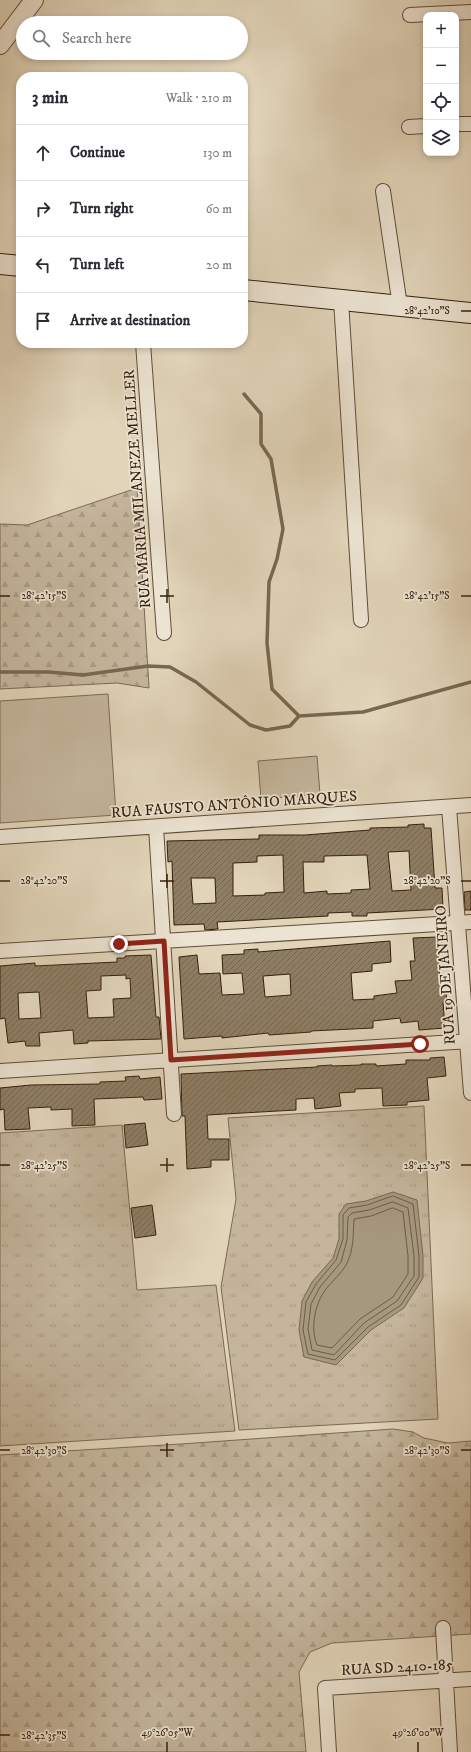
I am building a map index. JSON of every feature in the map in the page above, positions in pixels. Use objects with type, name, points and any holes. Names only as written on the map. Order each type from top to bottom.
[{"type":"main road","points":[[0,264],[16,266]]},
{"type":"main road","points":[[248,291],[471,313]]},
{"type":"street","points":[[22,16],[34,0]]},
{"type":"street","points":[[410,15],[471,12]]},
{"type":"street","points":[[0,45],[16,24]]},
{"type":"street","points":[[459,124],[471,124]]},
{"type":"street","points":[[409,127],[423,126]]},
{"type":"street","points":[[382,191],[400,306]]},
{"type":"street","points":[[341,300],[361,620]]},
{"type":"street","name":"RUA MARIA MILANEZE MELLER","points":[[143,348],[164,632]]},
{"type":"street","name":"RUA FAUSTO ANTÔNIO MARQUES","points":[[0,837],[471,805]]},
{"type":"street","name":"RUA 19 DE JANEIRO","points":[[449,807],[464,922],[471,1093]]},
{"type":"street","points":[[156,827],[174,1114]]},
{"type":"street","points":[[0,951],[464,922]]},
{"type":"street","points":[[0,1071],[469,1041]]},
{"type":"street","points":[[443,1628],[450,1752]]},
{"type":"street","name":"RUA SD 2410-185","points":[[329,1752],[325,1688],[471,1679]]},
{"type":"green space","points":[[137,488],[149,688],[117,683],[0,689],[0,524],[27,525]]},
{"type":"green space","points":[[108,694],[116,815],[0,823],[0,701]]},
{"type":"green space","points":[[317,756],[320,794],[261,799],[258,761]]},
{"type":"green space","points":[[424,1106],[438,1419],[239,1430],[221,1287],[236,1199],[228,1118]]},
{"type":"green space","points":[[122,1125],[137,1290],[216,1285],[235,1431],[0,1446],[0,1133]]},
{"type":"green space","points":[[393,1429],[413,1432],[424,1438],[448,1443],[471,1441],[471,1634],[332,1643],[310,1652],[299,1672],[306,1752],[0,1752],[0,1455]]},
{"type":"water","points":[[393,1192],[417,1200],[423,1256],[423,1278],[404,1308],[371,1330],[336,1365],[304,1357],[299,1330],[302,1301],[312,1282],[333,1258],[339,1239],[339,1214],[346,1204],[366,1201]]},
{"type":"building","points":[[424,824],[424,828],[431,828],[435,888],[442,888],[443,909],[367,913],[367,916],[352,916],[352,912],[328,913],[328,916],[217,922],[218,929],[205,930],[204,924],[174,925],[172,861],[168,862],[167,841],[259,839],[259,835],[305,835],[370,830],[370,828],[408,827],[408,825]],"holes":[[[409,851],[411,890],[392,891],[388,852]],[[283,855],[284,892],[265,893],[265,895],[233,896],[233,863],[257,862],[257,856]],[[367,855],[370,889],[351,890],[351,893],[327,894],[327,891],[304,893],[303,862],[324,862],[324,856]],[[191,878],[215,878],[216,903],[193,904]]]},
{"type":"building","points":[[471,891],[471,910],[465,910],[464,892]]},
{"type":"building","points":[[437,937],[440,981],[442,993],[446,993],[447,1002],[443,1002],[445,1028],[419,1030],[418,1021],[401,1023],[400,1018],[373,1021],[373,1028],[269,1035],[268,1033],[222,1038],[222,1036],[184,1039],[179,957],[197,955],[199,974],[220,973],[222,995],[244,994],[242,973],[223,974],[222,955],[244,954],[244,950],[258,949],[258,952],[390,941],[391,962],[372,964],[372,971],[351,973],[353,1000],[374,999],[374,996],[397,993],[395,981],[412,980],[410,961],[415,961],[413,938]],"holes":[[[290,974],[291,995],[265,997],[263,976]]]},
{"type":"building","points":[[151,955],[156,1017],[159,1017],[161,1039],[88,1041],[88,1043],[74,1044],[73,1030],[39,1033],[40,1046],[26,1046],[25,1041],[8,1043],[5,1018],[0,1019],[0,966],[35,963],[35,966],[117,962],[117,958],[125,958],[125,956]],"holes":[[[126,975],[126,979],[130,978],[131,998],[113,999],[114,1017],[88,1018],[86,991],[101,990],[101,976]],[[39,992],[41,1018],[19,1019],[18,993]]]},
{"type":"building","points":[[444,1057],[446,1076],[427,1078],[429,1100],[407,1102],[407,1105],[383,1106],[382,1088],[355,1089],[355,1092],[339,1093],[341,1106],[315,1109],[314,1098],[296,1099],[296,1110],[207,1115],[208,1139],[229,1139],[229,1160],[211,1160],[211,1167],[187,1169],[185,1116],[182,1116],[181,1074],[332,1065],[376,1064],[376,1066],[406,1064],[406,1060],[430,1060],[430,1058]]},
{"type":"building","points":[[139,1076],[140,1079],[160,1077],[162,1099],[144,1100],[143,1097],[94,1099],[95,1125],[72,1126],[72,1109],[51,1110],[51,1107],[28,1108],[30,1129],[5,1130],[4,1109],[0,1110],[0,1088],[31,1085],[100,1084],[100,1082],[126,1081],[125,1077]]},
{"type":"building","points":[[145,1123],[148,1145],[126,1148],[124,1125]]},
{"type":"building","points":[[152,1205],[156,1235],[135,1238],[131,1208]]},
{"type":"waterway","points":[[244,394],[261,414],[261,444],[271,459],[283,529],[277,559],[269,582],[267,643],[272,689],[299,716],[363,712],[471,682]]},
{"type":"waterway","points":[[0,672],[49,672],[83,675],[148,666],[170,667],[196,682],[250,725],[266,730],[290,726],[299,716]]},
{"type":"route","points":[[119,944],[164,941],[171,1060],[420,1044]]}]
